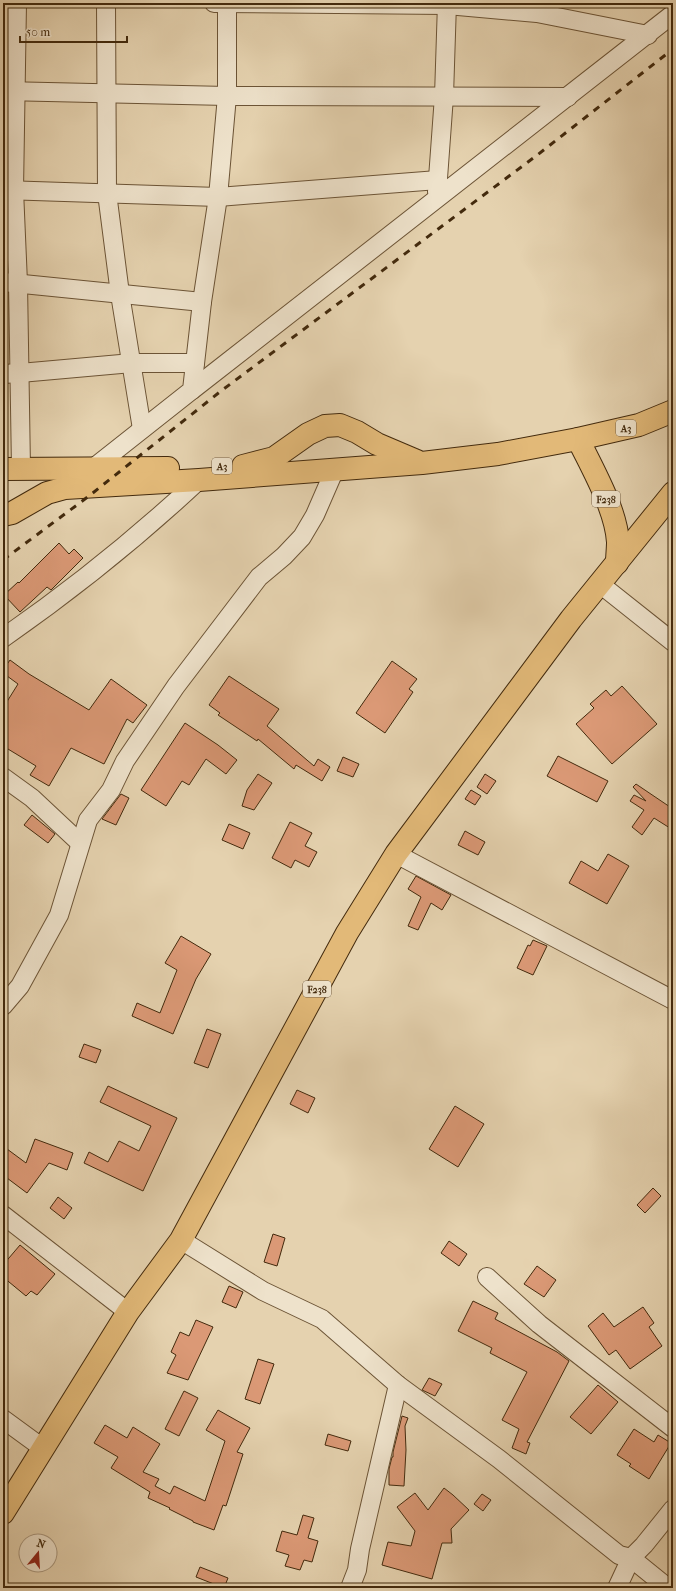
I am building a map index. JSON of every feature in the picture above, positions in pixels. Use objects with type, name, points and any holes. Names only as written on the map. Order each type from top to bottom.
[{"type":"main road","name":"A3","points":[[3,515],[12,513],[47,493],[65,488],[199,480],[422,463],[498,454],[578,439],[639,425],[673,411]]},
{"type":"main road","name":"A3","points":[[12,469],[245,466],[274,458],[308,434],[325,426],[340,425],[357,432],[377,444],[422,463]]},
{"type":"main road","name":"F238","points":[[578,439],[604,494],[614,522],[618,541],[617,563]]},
{"type":"main road","name":"F238","points":[[3,1513],[128,1312],[181,1240],[347,934],[396,854],[571,618],[673,493]]},
{"type":"street","points":[[12,469],[9,91],[17,3]]},
{"type":"street","points":[[106,3],[107,193],[120,294],[142,430]]},
{"type":"street","points":[[192,390],[202,302],[218,197],[227,96],[223,3],[447,4],[537,12],[648,35]]},
{"type":"street","points":[[436,200],[444,96],[447,4]]},
{"type":"street","points":[[92,469],[673,14]]},
{"type":"street","points":[[9,91],[227,96],[568,97]]},
{"type":"street","points":[[9,190],[218,197],[438,180]]},
{"type":"street","points":[[10,283],[202,302]]},
{"type":"street","points":[[11,374],[132,363],[195,363]]},
{"type":"street","points":[[3,1006],[20,986],[59,915],[88,820],[111,790],[125,761],[176,686],[259,577],[284,556],[302,537],[316,514],[335,469]]},
{"type":"street","points":[[3,638],[51,605],[155,521],[199,480]]},
{"type":"street","points":[[600,584],[673,642]]},
{"type":"street","points":[[3,777],[32,798],[80,843]]},
{"type":"street","points":[[396,854],[673,1000]]},
{"type":"street","points":[[3,1215],[128,1312]]},
{"type":"street","points":[[181,1240],[263,1290],[322,1319],[398,1385],[499,1459],[619,1555],[631,1558],[668,1588]]},
{"type":"street","points":[[486,1277],[538,1324],[673,1428]]},
{"type":"street","points":[[350,1588],[357,1570],[360,1549],[398,1385]]},
{"type":"street","points":[[3,1419],[44,1449]]},
{"type":"street","points":[[617,1588],[631,1558],[644,1545],[673,1509]]},
{"type":"building","points":[[59,543],[69,554],[74,549],[83,558],[51,590],[47,587],[20,612],[4,595],[18,582],[19,583]]},
{"type":"building","points":[[10,660],[29,674],[89,710],[111,679],[147,705],[133,723],[127,719],[104,764],[71,748],[49,786],[30,775],[36,766],[3,746],[3,708],[18,684],[3,673],[3,670]]},
{"type":"building","points":[[392,661],[417,679],[409,689],[413,692],[385,733],[356,713]]},
{"type":"building","points":[[229,676],[279,709],[267,726],[314,766],[318,759],[330,767],[322,781],[296,765],[294,769],[258,739],[257,741],[218,715],[220,713],[209,705]]},
{"type":"building","points":[[622,686],[657,724],[612,764],[576,724],[594,708],[590,704],[606,690],[611,696]]},
{"type":"building","points":[[185,723],[218,745],[237,760],[226,774],[206,759],[189,785],[182,781],[166,806],[141,790]]},
{"type":"building","points":[[558,756],[608,781],[597,802],[547,776]]},
{"type":"building","points":[[343,757],[359,764],[353,777],[337,771]]},
{"type":"building","points":[[258,774],[272,783],[254,810],[242,806],[247,790]]},
{"type":"building","points":[[485,774],[496,781],[487,794],[477,787]]},
{"type":"building","points":[[636,784],[673,809],[673,830],[654,818],[642,835],[632,827],[644,810],[630,801],[634,795],[646,801],[633,787]]},
{"type":"building","points":[[471,790],[481,796],[475,805],[465,799]]},
{"type":"building","points":[[121,794],[129,798],[116,825],[102,819]]},
{"type":"building","points":[[32,815],[55,834],[48,843],[24,825]]},
{"type":"building","points":[[290,822],[312,833],[305,846],[317,852],[309,867],[295,860],[291,868],[272,858]]},
{"type":"building","points":[[229,824],[250,833],[243,849],[222,840]]},
{"type":"building","points":[[465,831],[485,842],[478,855],[458,845]]},
{"type":"building","points":[[608,854],[629,866],[607,904],[569,883],[581,861],[598,871]]},
{"type":"building","points":[[416,876],[451,895],[442,910],[431,903],[418,930],[408,926],[421,897],[408,889]]},
{"type":"building","points":[[181,936],[211,954],[196,979],[173,1034],[132,1016],[137,1003],[160,1013],[177,970],[165,963]]},
{"type":"building","points":[[533,940],[547,946],[533,975],[517,968],[528,945],[530,946]]},
{"type":"building","points":[[207,1029],[221,1034],[208,1068],[194,1063]]},
{"type":"building","points":[[84,1044],[101,1050],[96,1063],[79,1057]]},
{"type":"building","points":[[108,1086],[177,1118],[143,1191],[84,1163],[89,1152],[108,1162],[119,1141],[139,1151],[151,1126],[100,1102]]},
{"type":"building","points":[[297,1090],[315,1098],[308,1113],[290,1104]]},
{"type":"building","points":[[455,1106],[484,1124],[458,1167],[429,1149]]},
{"type":"building","points":[[35,1139],[73,1153],[67,1170],[49,1163],[27,1193],[3,1175],[3,1146],[26,1163]]},
{"type":"building","points":[[653,1188],[661,1196],[645,1213],[637,1205]]},
{"type":"building","points":[[58,1197],[72,1208],[64,1219],[50,1208]]},
{"type":"building","points":[[273,1234],[285,1238],[277,1266],[264,1262]]},
{"type":"building","points":[[449,1241],[467,1254],[459,1266],[441,1253]]},
{"type":"building","points":[[20,1245],[55,1274],[37,1295],[31,1291],[26,1296],[3,1277],[3,1265]]},
{"type":"building","points":[[537,1266],[556,1280],[544,1297],[524,1284]]},
{"type":"building","points":[[229,1286],[243,1292],[236,1308],[222,1302]]},
{"type":"building","points":[[473,1301],[498,1313],[495,1319],[557,1352],[569,1361],[527,1442],[530,1443],[526,1454],[512,1448],[519,1429],[502,1420],[527,1372],[490,1353],[492,1348],[458,1331]]},
{"type":"building","points":[[643,1307],[654,1323],[649,1327],[662,1346],[630,1369],[616,1350],[609,1355],[588,1326],[603,1313],[614,1327]]},
{"type":"building","points":[[196,1320],[213,1327],[188,1380],[167,1373],[176,1355],[171,1352],[180,1332],[189,1336]]},
{"type":"building","points":[[258,1359],[274,1364],[260,1404],[245,1399]]},
{"type":"building","points":[[429,1378],[442,1384],[435,1396],[422,1390]]},
{"type":"building","points":[[598,1385],[618,1402],[591,1434],[570,1417]]},
{"type":"building","points":[[184,1391],[198,1398],[179,1436],[165,1429]]},
{"type":"building","points":[[218,1410],[250,1428],[237,1452],[243,1454],[226,1506],[223,1505],[214,1530],[193,1522],[169,1509],[170,1508],[148,1498],[150,1492],[111,1468],[118,1457],[94,1443],[105,1425],[127,1438],[133,1427],[160,1444],[143,1472],[159,1479],[155,1486],[170,1494],[174,1486],[205,1501],[225,1441],[206,1430]]},
{"type":"building","points":[[402,1416],[408,1418],[405,1426],[406,1450],[404,1486],[389,1485],[389,1469]]},
{"type":"building","points":[[634,1429],[654,1442],[658,1435],[671,1443],[649,1479],[629,1466],[631,1464],[617,1455]]},
{"type":"building","points":[[328,1434],[351,1441],[348,1451],[325,1445]]},
{"type":"building","points":[[444,1488],[469,1510],[451,1529],[452,1543],[442,1543],[432,1579],[382,1565],[388,1542],[411,1546],[415,1531],[397,1507],[415,1493],[428,1510]]},
{"type":"building","points":[[482,1494],[491,1500],[483,1511],[474,1504]]},
{"type":"building","points":[[303,1515],[314,1518],[308,1538],[318,1541],[312,1562],[304,1560],[300,1570],[285,1566],[289,1555],[276,1551],[282,1531],[297,1535]]},
{"type":"building","points":[[200,1567],[228,1578],[224,1588],[196,1577]]},
{"type":"railway","points":[[3,560],[89,496],[221,391],[536,156],[673,49]]}]
